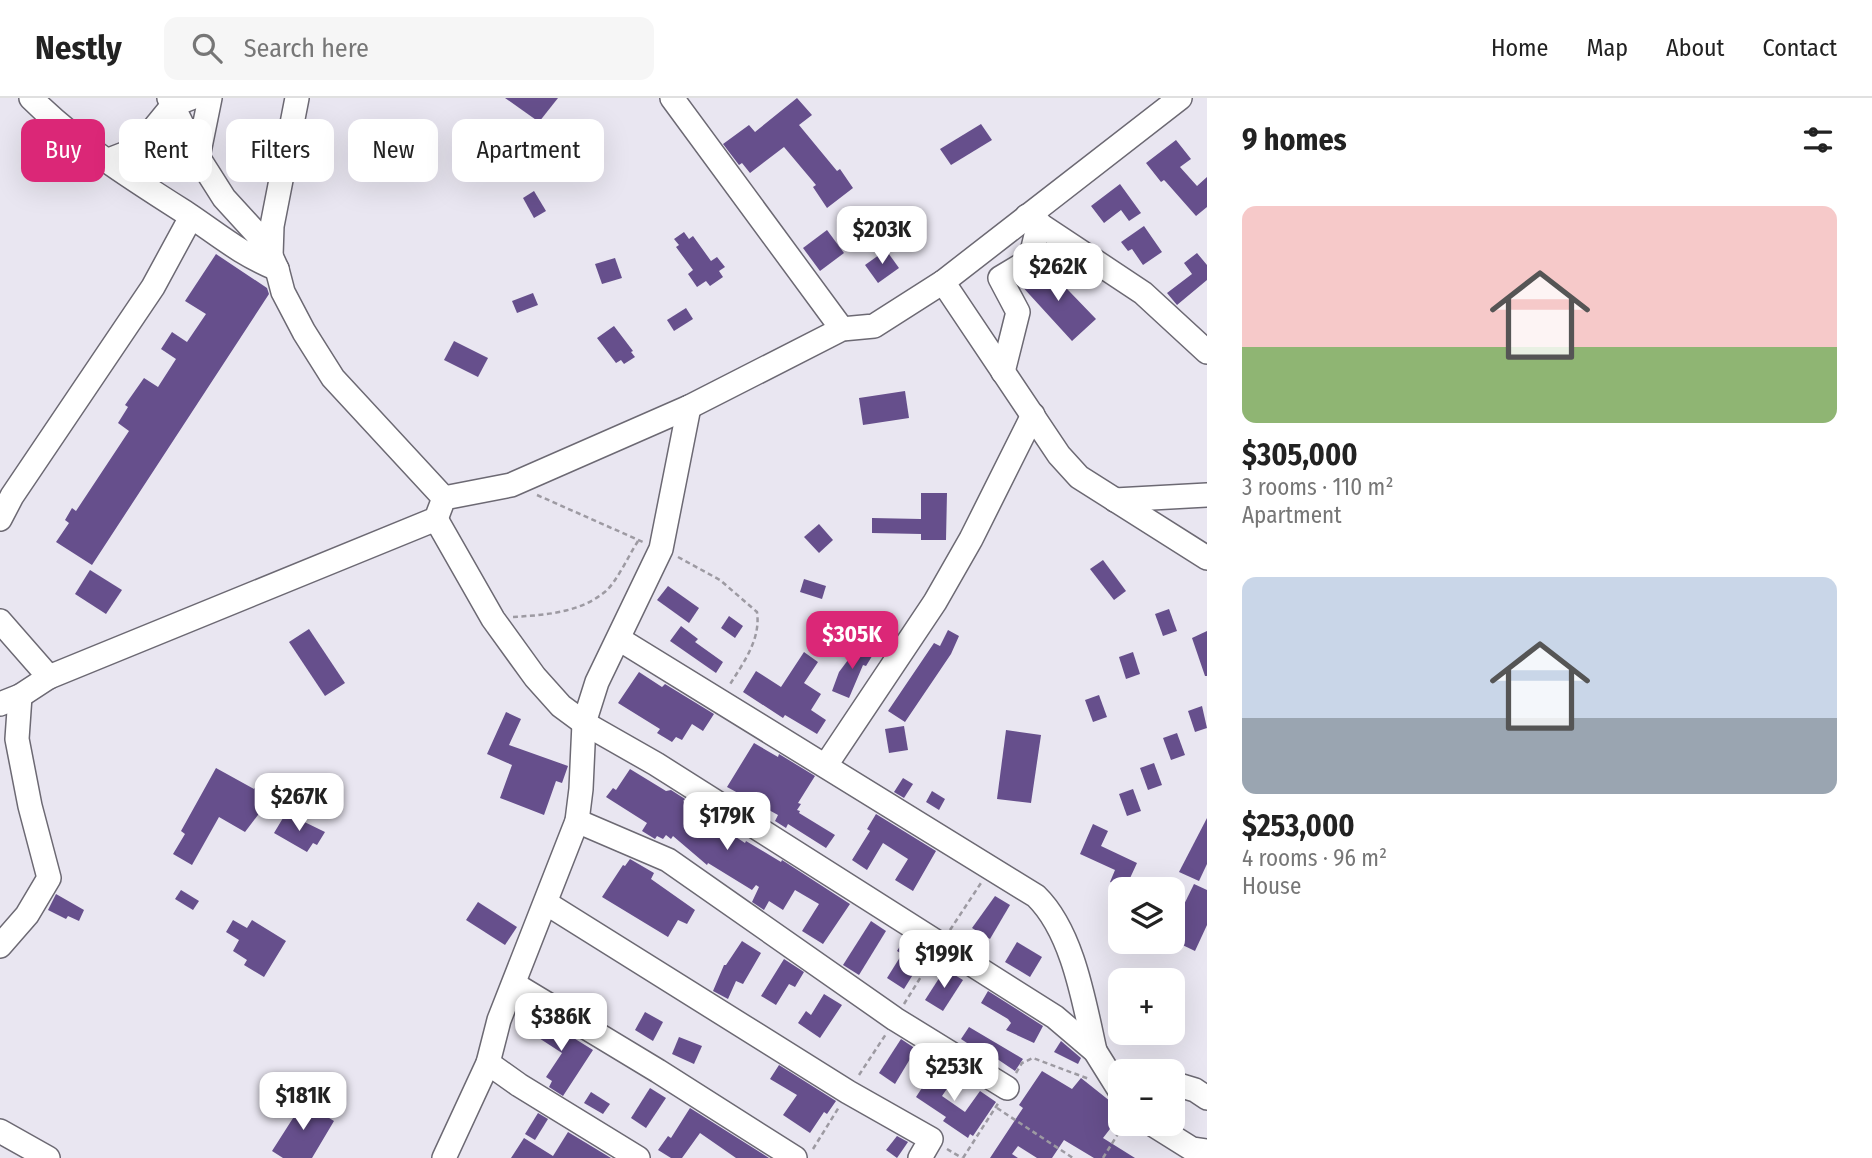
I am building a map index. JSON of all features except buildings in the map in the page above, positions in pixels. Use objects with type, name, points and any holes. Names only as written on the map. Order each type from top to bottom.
[{"type":"street","points":[[31,98],[52,119],[106,161],[248,256],[274,262]]},
{"type":"street","points":[[206,119],[210,98]]},
{"type":"street","points":[[274,262],[274,216],[297,98]]},
{"type":"street","points":[[672,98],[842,329]]},
{"type":"street","points":[[0,946],[27,915],[49,878],[30,806],[10,700],[49,677],[440,508],[512,485],[689,407],[842,329],[874,326],[1033,219],[1180,98]]},
{"type":"street","points":[[106,161],[137,149],[178,100]]},
{"type":"street","points":[[178,100],[185,119]]},
{"type":"street","points":[[212,179],[224,198],[256,233],[274,262],[283,292],[303,332],[332,378],[440,508],[492,619],[535,677],[561,706],[584,723],[656,764],[1009,986],[1055,1017],[1095,1051],[1108,1072]]},
{"type":"street","points":[[0,519],[12,496],[153,287],[191,217]]},
{"type":"street","points":[[1033,219],[1143,293],[1207,352]]},
{"type":"street","points":[[1003,372],[1018,312],[1000,278],[1030,260],[1033,219]]},
{"type":"street","points":[[943,282],[1059,455],[1079,477],[1207,558]]},
{"type":"street","points":[[453,1155],[488,1063],[499,1020],[577,821],[584,723],[597,682],[661,549],[689,407]]},
{"type":"street","points":[[826,765],[941,592],[971,539],[1033,415]]},
{"type":"street","points":[[1115,500],[1207,495]]},
{"type":"street","points":[[0,621],[49,677]]},
{"type":"street","points":[[618,639],[1036,896],[1046,906],[1066,944],[1082,993],[1095,1051]]},
{"type":"street","points":[[577,821],[668,860],[895,1019],[1001,1098]]},
{"type":"street","points":[[546,903],[848,1092],[931,1139],[919,1158]]},
{"type":"street","points":[[514,984],[795,1158]]},
{"type":"street","points":[[488,1063],[638,1158]]},
{"type":"street","points":[[1185,1087],[1207,1098]]},
{"type":"street","points":[[0,1131],[48,1158]]},
{"type":"street","points":[[1171,1136],[1192,1149],[1207,1152]]},
{"type":"path","points":[[512,485],[661,549],[720,579],[757,612],[759,623],[756,639],[721,701]]},
{"type":"path","points":[[492,619],[552,615],[586,603],[607,590],[638,541]]},
{"type":"path","points":[[963,1158],[1022,1063],[1033,1058],[1108,1085]]},
{"type":"path","points":[[1001,1098],[1073,1158]]},
{"type":"path","points":[[1103,1158],[1117,1136]]}]
